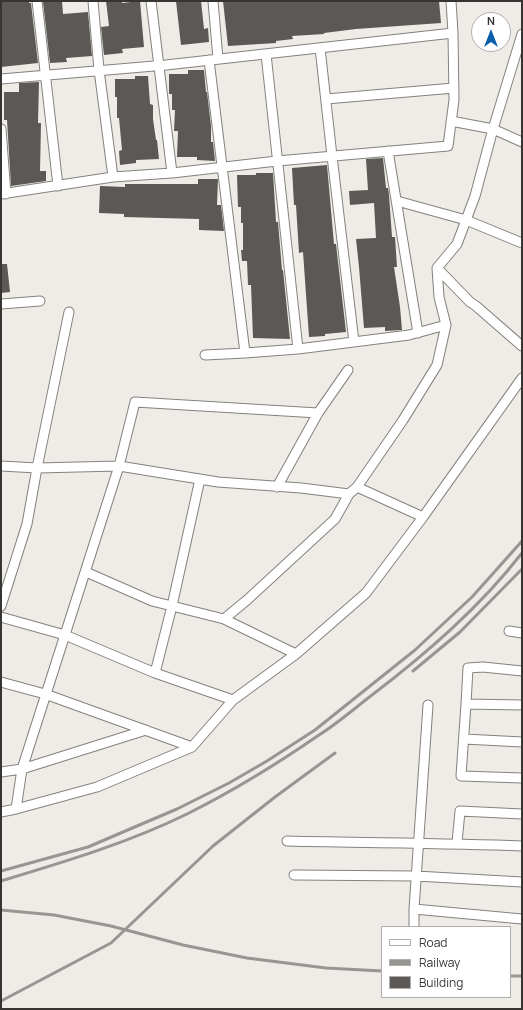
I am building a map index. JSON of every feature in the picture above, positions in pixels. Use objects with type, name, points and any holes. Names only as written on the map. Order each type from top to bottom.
[{"type":"street","points":[[37,1],[58,186]]},
{"type":"street","points":[[93,1],[99,70],[113,178]]},
{"type":"street","points":[[151,1],[172,173]]},
{"type":"street","points":[[212,1],[221,167],[245,353]]},
{"type":"street","points":[[1,129],[3,194],[113,178],[172,173],[277,160],[448,146],[454,88],[451,1]]},
{"type":"street","points":[[1,79],[214,60],[453,33]]},
{"type":"street","points":[[224,619],[247,600],[335,519],[349,494],[357,487],[403,420],[437,365],[446,324],[439,297],[436,268],[457,244],[475,196],[493,129],[522,34]]},
{"type":"street","points":[[320,48],[354,342]]},
{"type":"street","points":[[266,54],[298,349]]},
{"type":"street","points":[[326,99],[454,88]]},
{"type":"street","points":[[451,121],[493,129],[522,142]]},
{"type":"street","points":[[388,151],[418,333]]},
{"type":"street","points":[[397,201],[466,220],[522,242]]},
{"type":"street","points":[[436,268],[470,302],[522,346]]},
{"type":"street","points":[[1,304],[40,301]]},
{"type":"street","points":[[1,606],[27,524],[69,312]]},
{"type":"street","points":[[205,355],[298,349],[409,335],[446,324]]},
{"type":"street","points":[[277,487],[318,413],[348,370]]},
{"type":"street","points":[[1,812],[97,787],[192,747],[233,700],[296,654],[366,593],[423,517],[522,378]]},
{"type":"street","points":[[16,809],[22,769],[119,466],[135,402],[318,413]]},
{"type":"street","points":[[1,466],[37,468],[119,466],[200,480],[349,494]]},
{"type":"street","points":[[155,673],[172,606],[200,480]]},
{"type":"street","points":[[357,487],[423,517]]},
{"type":"street","points":[[86,572],[152,601],[224,619],[296,654]]},
{"type":"street","points":[[1,617],[65,635],[155,673],[233,700]]},
{"type":"street","points":[[509,631],[522,633]]},
{"type":"street","points":[[522,671],[483,667],[468,668],[461,776],[522,778]]},
{"type":"street","points":[[1,682],[45,694],[192,747]]},
{"type":"street","points":[[466,704],[522,705]]},
{"type":"street","points":[[414,926],[428,705]]},
{"type":"street","points":[[1,772],[22,769],[146,730]]},
{"type":"street","points":[[464,739],[522,742]]},
{"type":"street","points":[[457,843],[460,810],[522,814]]},
{"type":"street","points":[[287,841],[418,844],[457,843],[522,846]]},
{"type":"street","points":[[294,875],[416,876],[522,882]]},
{"type":"street","points":[[414,909],[522,919]]},
{"type":"building","points":[[1,1],[29,1],[29,3],[31,3],[38,63],[1,67]]},
{"type":"building","points":[[62,1],[63,14],[88,12],[92,56],[66,58],[67,62],[50,63],[43,2]]},
{"type":"building","points":[[106,1],[122,1],[122,3],[140,1],[144,47],[122,49],[123,53],[104,55],[101,27],[109,26]]},
{"type":"building","points":[[176,1],[201,1],[204,29],[208,28],[209,42],[181,45]]},
{"type":"building","points":[[223,1],[439,1],[441,23],[356,29],[324,34],[292,36],[293,39],[276,41],[276,43],[228,46]]},
{"type":"building","points":[[188,70],[204,70],[211,126],[211,142],[213,142],[215,161],[197,160],[197,157],[177,157],[178,131],[174,131],[175,110],[172,110],[172,94],[169,94],[169,74],[188,74]]},
{"type":"building","points":[[135,76],[148,76],[150,104],[153,105],[153,119],[159,159],[136,160],[136,163],[120,165],[119,151],[122,150],[119,118],[117,118],[115,79],[135,79]]},
{"type":"building","points":[[39,82],[38,123],[41,123],[40,171],[46,171],[46,181],[11,186],[7,120],[4,120],[4,92],[19,92],[19,83]]},
{"type":"building","points":[[383,158],[386,188],[388,188],[389,195],[392,237],[395,237],[397,267],[394,267],[402,330],[385,331],[385,327],[364,328],[356,239],[376,238],[374,203],[350,205],[349,191],[368,190],[366,159]]},
{"type":"building","points":[[327,165],[334,244],[336,244],[346,332],[309,337],[303,252],[299,253],[292,168]]},
{"type":"building","points":[[256,173],[273,173],[276,222],[278,222],[290,339],[253,338],[251,285],[248,285],[247,261],[242,261],[241,250],[243,250],[243,223],[241,223],[241,207],[238,207],[237,175],[256,175]]},
{"type":"building","points":[[198,179],[218,179],[217,205],[221,205],[224,231],[199,230],[199,219],[124,217],[124,214],[99,213],[100,186],[125,187],[125,184],[198,184]]},
{"type":"building","points":[[1,264],[7,264],[10,292],[1,293]]},
{"type":"railway","points":[[1,871],[88,847],[177,809],[229,783],[267,761],[315,730],[415,650],[472,597],[522,541]]},
{"type":"railway","points":[[1,881],[48,867],[142,834],[187,814],[238,787],[271,767],[340,720],[413,663],[470,611],[522,553]]},
{"type":"railway","points":[[413,671],[460,632],[522,569]]},
{"type":"railway","points":[[1,1001],[111,943],[213,846],[275,797],[335,753]]},
{"type":"railway","points":[[1,910],[54,915],[111,926],[183,945],[247,958],[326,968],[381,971]]},
{"type":"railway","points":[[511,976],[522,976]]}]
